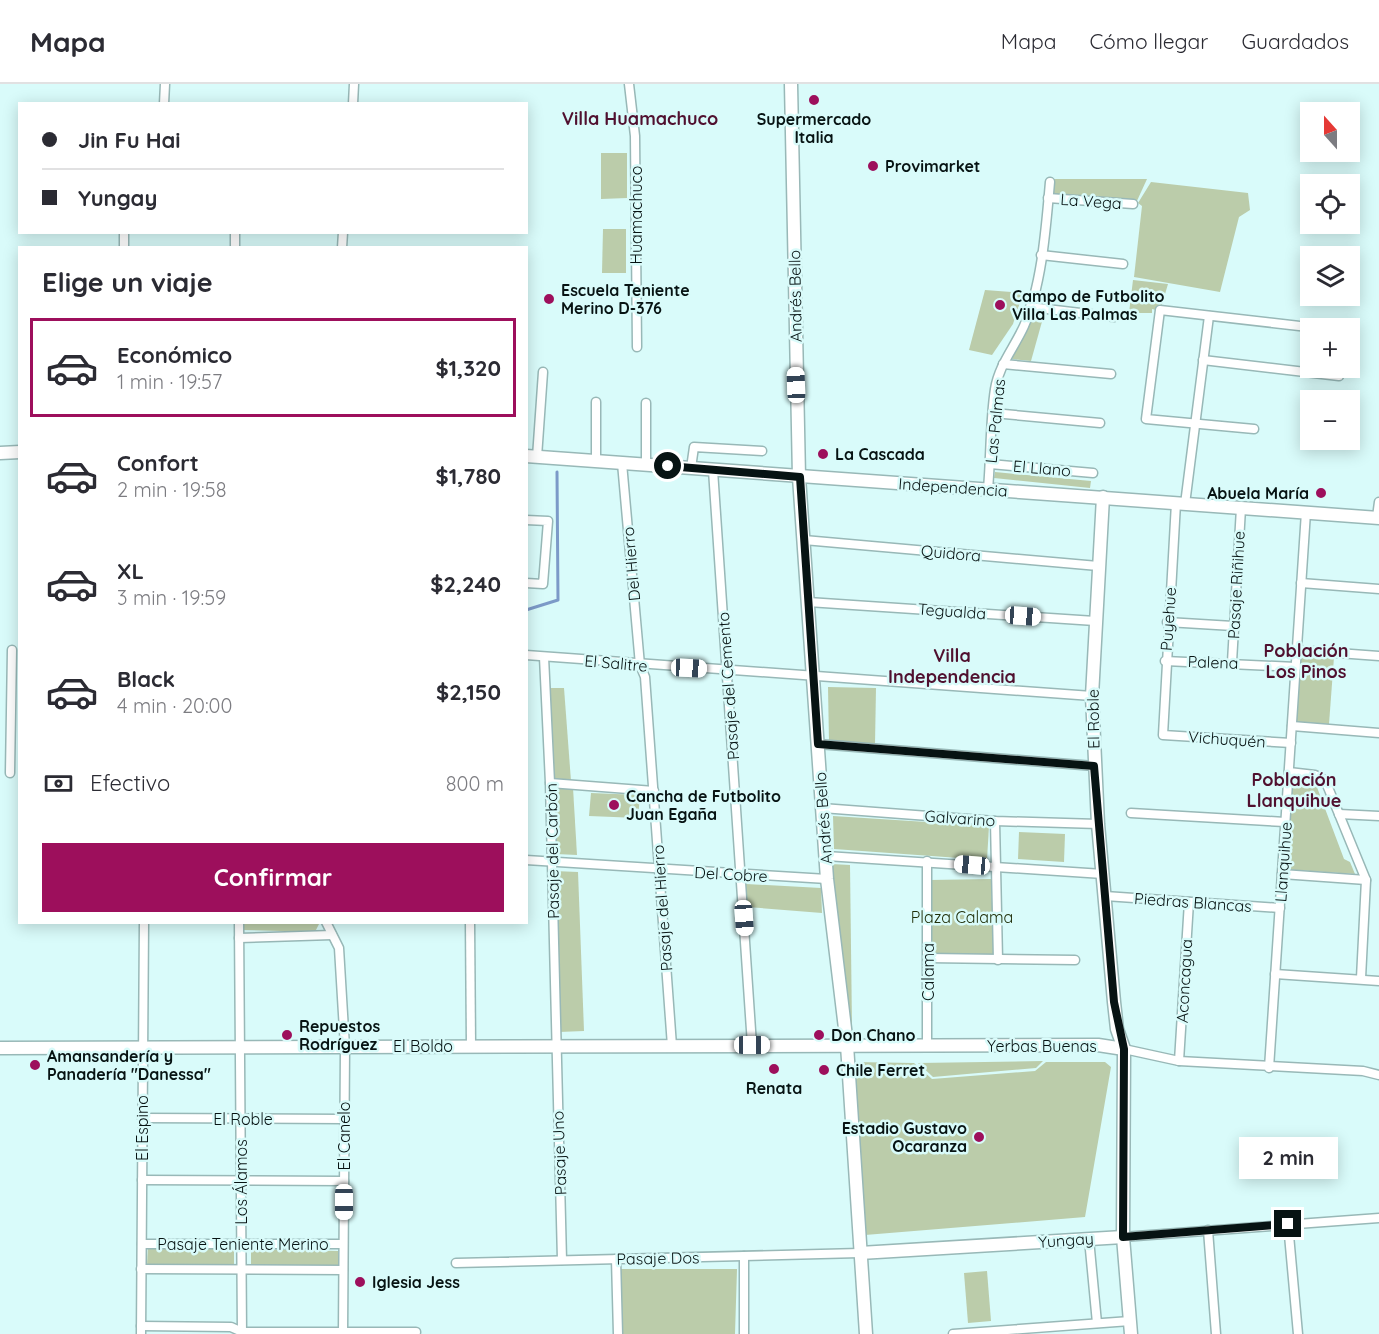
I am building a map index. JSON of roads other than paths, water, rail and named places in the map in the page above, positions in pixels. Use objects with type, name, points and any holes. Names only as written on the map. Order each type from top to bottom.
[{"type":"street","points":[[164,102],[165,84]]},
{"type":"street","points":[[353,102],[354,84]]},
{"type":"street","name":"Huamachuco","points":[[629,84],[635,136],[637,347]]},
{"type":"street","name":"Andrés Bello","points":[[791,84],[800,477],[827,879],[847,1045],[866,1334]]},
{"type":"street","name":"Las Palmas","points":[[988,489],[995,387],[1003,364],[1024,327],[1030,307],[1041,255],[1050,182]]},
{"type":"street","name":"La Vega","points":[[1048,198],[1133,204]]},
{"type":"street","points":[[1041,255],[1123,264]]},
{"type":"street","points":[[1030,307],[1114,318]]},
{"type":"street","points":[[1254,429],[1146,419],[1160,310],[1300,326]]},
{"type":"street","name":"Puyehue","points":[[1162,735],[1167,622],[1181,503],[1195,425],[1209,316]]},
{"type":"street","points":[[1203,360],[1300,371]]},
{"type":"street","points":[[1003,364],[1111,374]]},
{"type":"street","points":[[532,457],[543,372]]},
{"type":"street","points":[[596,402],[596,461]]},
{"type":"street","points":[[646,403],[646,465]]},
{"type":"street","points":[[993,413],[1100,423]]},
{"type":"street","points":[[691,468],[694,447],[762,451]]},
{"type":"street","points":[[0,453],[18,452]]},
{"type":"street","name":"Independencia","points":[[532,457],[1378,518]]},
{"type":"street","name":"Del Hierro","points":[[622,463],[640,665]]},
{"type":"street","name":"El Llano","points":[[990,464],[1093,473]]},
{"type":"street","name":"Pasaje del Cemento","points":[[713,470],[752,1045]]},
{"type":"street","name":"El Roble","points":[[1103,497],[1092,696],[1094,766],[1114,1002],[1124,1049],[1123,1237],[1131,1334]]},
{"type":"street","points":[[1378,518],[1379,502]]},
{"type":"street","name":"Pasaje Riñihue","points":[[1232,662],[1241,508]]},
{"type":"street","name":"Llanquihue","points":[[1269,1068],[1306,512]]},
{"type":"street","points":[[528,520],[548,521],[543,584],[528,583]]},
{"type":"street","name":"Quidora","points":[[804,540],[1098,566]]},
{"type":"street","points":[[1301,583],[1379,589]]},
{"type":"street","name":"Tegualda","points":[[808,602],[1095,621]]},
{"type":"street","points":[[1167,622],[1233,626]]},
{"type":"street","points":[[10,773],[12,650]]},
{"type":"street","points":[[1297,650],[1379,656]]},
{"type":"street","name":"El Salitre","points":[[528,656],[1092,696]]},
{"type":"street","name":"Pasaje del Carbón","points":[[544,657],[553,862],[556,1046]]},
{"type":"street","name":"Palena","points":[[1165,661],[1232,662],[1296,667]]},
{"type":"street","name":"Pasaje del Hierro","points":[[640,665],[645,677],[672,1046]]},
{"type":"street","points":[[1292,726],[1379,733]]},
{"type":"street","points":[[0,732],[12,732]]},
{"type":"street","name":"Vichuquén","points":[[1162,735],[1291,743]]},
{"type":"street","points":[[818,744],[1094,766]]},
{"type":"street","points":[[1289,772],[1321,776],[1325,780],[1366,880],[1361,978]]},
{"type":"street","points":[[550,783],[654,791]]},
{"type":"street","name":"Galvarino","points":[[822,808],[995,821],[1098,824]]},
{"type":"street","points":[[1131,813],[1285,822]]},
{"type":"street","points":[[1339,814],[1379,816]]},
{"type":"street","points":[[995,821],[994,867],[998,960]]},
{"type":"street","points":[[826,856],[1103,874]]},
{"type":"street","name":"Del Cobre","points":[[528,860],[827,879]]},
{"type":"street","name":"Calama","points":[[927,861],[927,1047]]},
{"type":"street","points":[[1282,874],[1366,880]]},
{"type":"street","name":"Piedras Blancas","points":[[1106,896],[1280,908]]},
{"type":"street","name":"Aconcagua","points":[[1179,1061],[1189,902]]},
{"type":"street","name":"El Espino","points":[[141,1330],[144,924]]},
{"type":"street","name":"Los Álamos","points":[[239,924],[242,1333]]},
{"type":"street","name":"El Canelo","points":[[327,924],[339,948],[345,1047],[343,1333]]},
{"type":"street","points":[[470,924],[471,1046]]},
{"type":"street","points":[[239,938],[332,935]]},
{"type":"street","points":[[928,958],[1075,960]]},
{"type":"street","points":[[1275,974],[1379,981]]},
{"type":"street","name":"El Boldo","points":[[0,1048],[847,1045]]},
{"type":"street","name":"Yerbas Buenas","points":[[847,1045],[1098,1046],[1179,1061],[1269,1068],[1363,1071],[1379,1074]]},
{"type":"street","name":"Pasaje Uno","points":[[556,1046],[562,1260]]},
{"type":"street","name":"El Roble","points":[[142,1118],[344,1119]]},
{"type":"street","points":[[142,1180],[344,1181]]},
{"type":"street","name":"Yungay","points":[[860,1253],[1379,1218]]},
{"type":"street","points":[[1288,1224],[1298,1334]]},
{"type":"street","points":[[1208,1230],[1216,1334]]},
{"type":"street","points":[[1089,1239],[1097,1323]]},
{"type":"street","name":"Pasaje Teniente Merino","points":[[142,1244],[343,1244]]},
{"type":"street","name":"Pasaje Dos","points":[[456,1263],[860,1253]]},
{"type":"street","points":[[744,1256],[744,1334]]},
{"type":"street","points":[[616,1259],[618,1334]]},
{"type":"street","name":"Pasaje Teniente Merino","points":[[141,1269],[343,1270]]},
{"type":"street","points":[[953,1334],[1059,1330],[1097,1323],[1130,1321]]},
{"type":"street","points":[[141,1330],[231,1327],[242,1333],[416,1332]]},
{"type":"waterway","points":[[528,609],[558,600],[557,472]]},
{"type":"place","name":"Supermercado Italia","points":[[814,100]]},
{"type":"place","name":"Provimarket","points":[[873,166]]},
{"type":"place","name":"Escuela Teniente Merino D-376","points":[[549,299]]},
{"type":"place","name":"Campo de Futbolito Villa Las Palmas","points":[[1000,305]]},
{"type":"place","name":"La Cascada","points":[[823,454]]},
{"type":"place","name":"Abuela María","points":[[1321,493]]},
{"type":"place","name":"Cancha de Futbolito Juan Egaña","points":[[614,805]]},
{"type":"place","name":"Repuestos Rodríguez","points":[[287,1035]]},
{"type":"place","name":"Don Chano","points":[[819,1035]]},
{"type":"place","name":"Amansandería y Panadería \"Danessa\"","points":[[35,1065]]},
{"type":"place","name":"Renata","points":[[774,1069]]},
{"type":"place","name":"Chile Ferret","points":[[824,1070]]},
{"type":"place","name":"Estadio Gustavo Ocaranza","points":[[979,1137]]},
{"type":"place","name":"Iglesia Jess","points":[[360,1282]]},
{"type":"district","name":"Villa Huamachuco","points":[[640,119]]},
{"type":"district","name":"Población Los Pinos","points":[[1306,661]]},
{"type":"district","name":"Villa Independencia","points":[[952,666]]},
{"type":"district","name":"Población Llanquihue","points":[[1294,790]]},
{"type":"park label","name":"Plaza Calama","points":[[962,917]]}]
